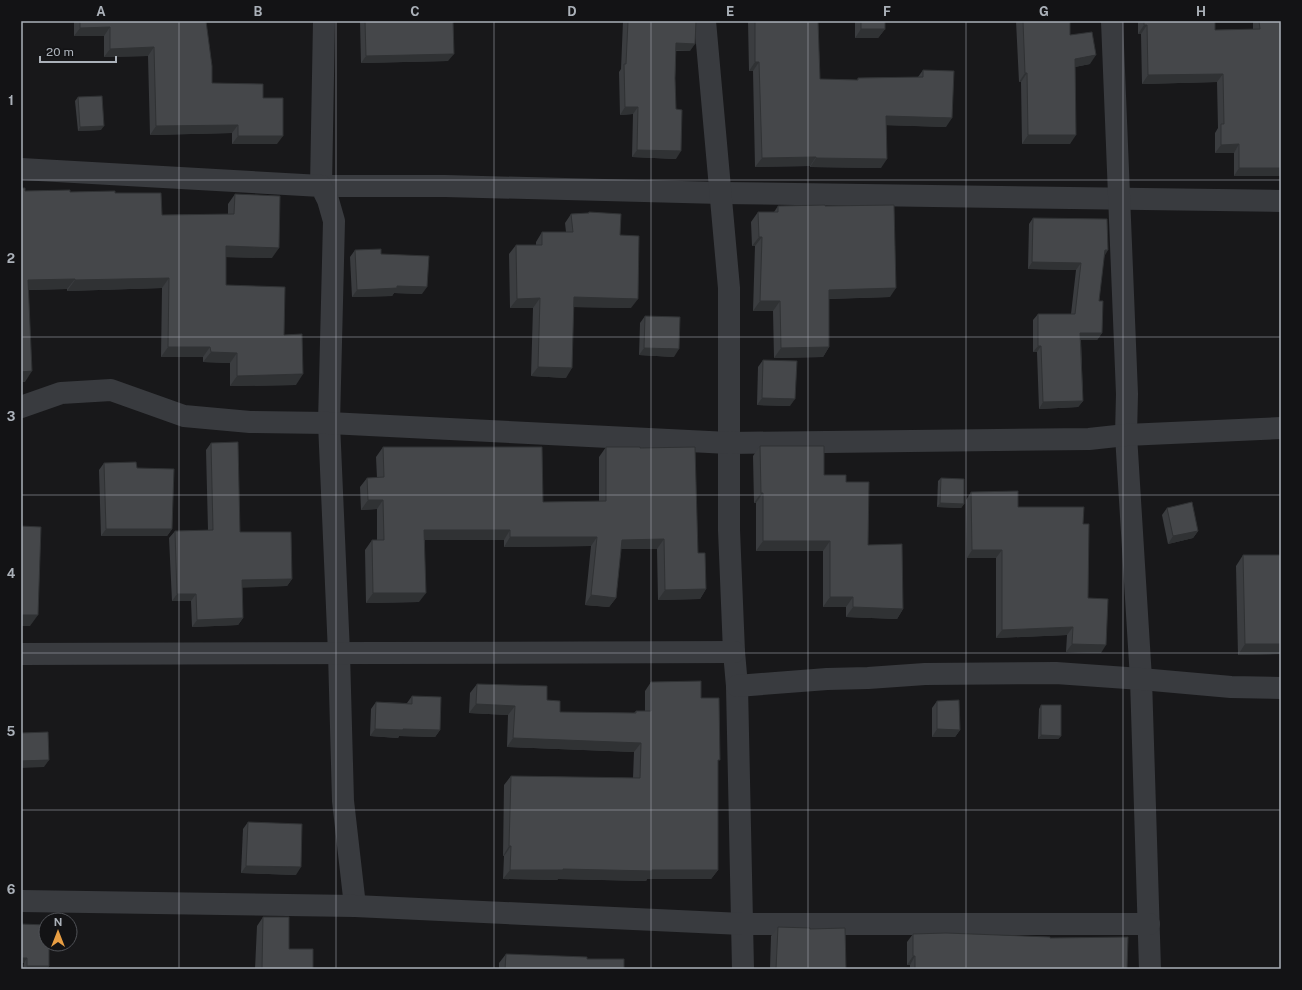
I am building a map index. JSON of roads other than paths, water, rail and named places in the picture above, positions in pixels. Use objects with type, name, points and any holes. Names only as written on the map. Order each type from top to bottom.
[{"type":"street","points":[[324,21],[321,186],[328,200],[334,221],[329,423],[339,653],[343,801],[355,906]]},
{"type":"street","points":[[705,21],[729,288],[729,530],[734,652],[737,686],[744,969]]},
{"type":"street","points":[[1112,21],[1127,394],[1126,435],[1141,679],[1150,969]]},
{"type":"street","points":[[21,169],[321,186],[453,186],[1281,201]]},
{"type":"street","points":[[21,407],[61,393],[111,390],[184,416],[250,422],[329,423],[729,443],[1089,439],[1126,435],[1281,428]]},
{"type":"street","points":[[21,654],[734,652]]},
{"type":"street","points":[[737,686],[827,679],[925,674],[1056,673],[1231,687],[1281,688]]},
{"type":"street","points":[[21,901],[355,906],[742,924],[1149,924]]}]
